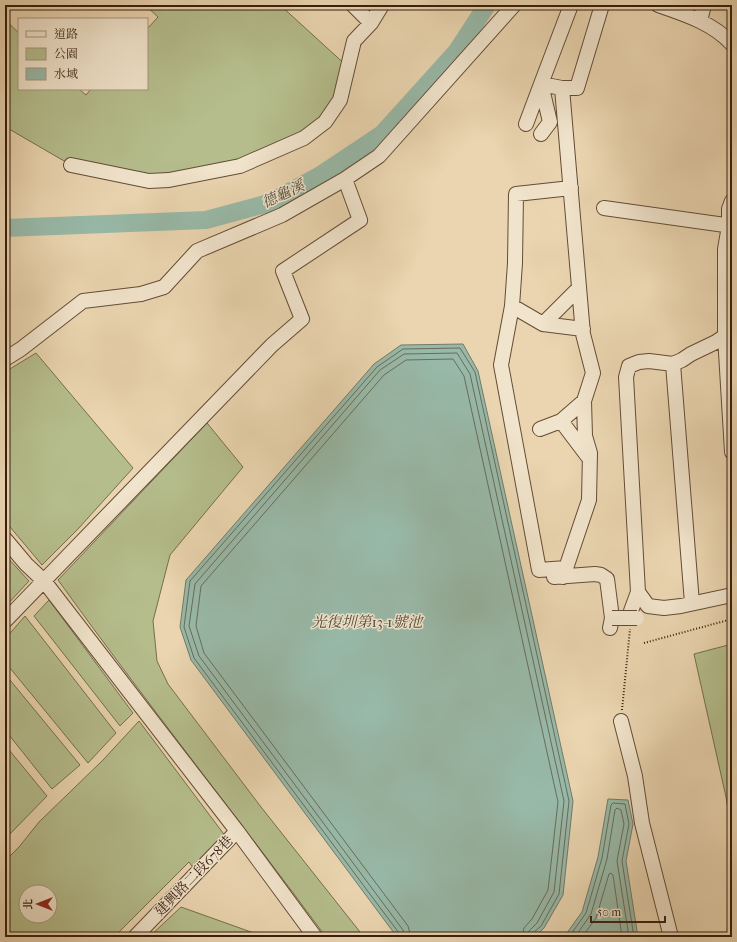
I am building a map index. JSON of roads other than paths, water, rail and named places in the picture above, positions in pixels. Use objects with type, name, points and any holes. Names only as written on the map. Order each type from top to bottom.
[{"type":"street","points":[[353,5],[371,23]]},
{"type":"street","points":[[71,165],[148,181],[169,180],[240,166],[304,138],[325,122],[340,100],[354,41],[371,23],[382,5]]},
{"type":"street","points":[[5,360],[83,301],[142,294],[164,287],[197,250],[282,215],[345,179],[379,156],[514,5]]},
{"type":"street","points":[[526,124],[571,5]]},
{"type":"street","points":[[541,84],[562,88],[577,88],[602,5]]},
{"type":"street","points":[[658,5],[700,21],[713,28],[732,44]]},
{"type":"street","points":[[700,21],[704,5]]},
{"type":"street","points":[[541,84],[550,122],[542,134]]},
{"type":"street","points":[[562,88],[583,330],[593,373],[584,401],[585,436],[590,453],[589,500],[564,572]]},
{"type":"street","points":[[5,621],[272,346],[302,319],[283,271],[360,220],[345,179]]},
{"type":"street","points":[[571,188],[516,194],[515,263],[512,306],[501,365],[540,570],[601,575],[606,579],[611,623],[634,614],[638,592],[626,377],[629,366],[639,362],[649,361],[673,364],[725,336]]},
{"type":"street","points":[[732,201],[730,208],[730,226],[725,249],[725,336],[732,452]]},
{"type":"street","points":[[604,208],[730,226]]},
{"type":"street","points":[[543,324],[579,288]]},
{"type":"street","points":[[512,306],[543,324],[583,330]]},
{"type":"street","points":[[673,364],[692,603]]},
{"type":"street","points":[[540,429],[561,421],[584,401]]},
{"type":"street","points":[[561,421],[590,460]]},
{"type":"street","points":[[5,539],[26,564],[44,581],[237,831],[315,937]]},
{"type":"street","points":[[536,579],[564,572]]},
{"type":"street","points":[[638,592],[648,606],[664,608],[681,606],[732,595]]},
{"type":"street","points":[[621,721],[635,776],[642,823],[671,937]]},
{"type":"street","name":"建興路二段678巷","points":[[135,937],[237,831]]},
{"type":"water","name":"光復圳第13-1號池","points":[[463,344],[478,371],[573,801],[563,895],[544,928],[535,937],[397,937],[191,660],[180,627],[186,580],[374,364],[401,345]]},
{"type":"water","points":[[608,799],[628,800],[633,824],[626,861],[638,937],[564,937],[582,912],[598,857]]},
{"type":"waterway","name":"德龜溪","points":[[5,228],[206,220],[269,203],[319,176],[382,134],[457,51],[487,5]]}]
